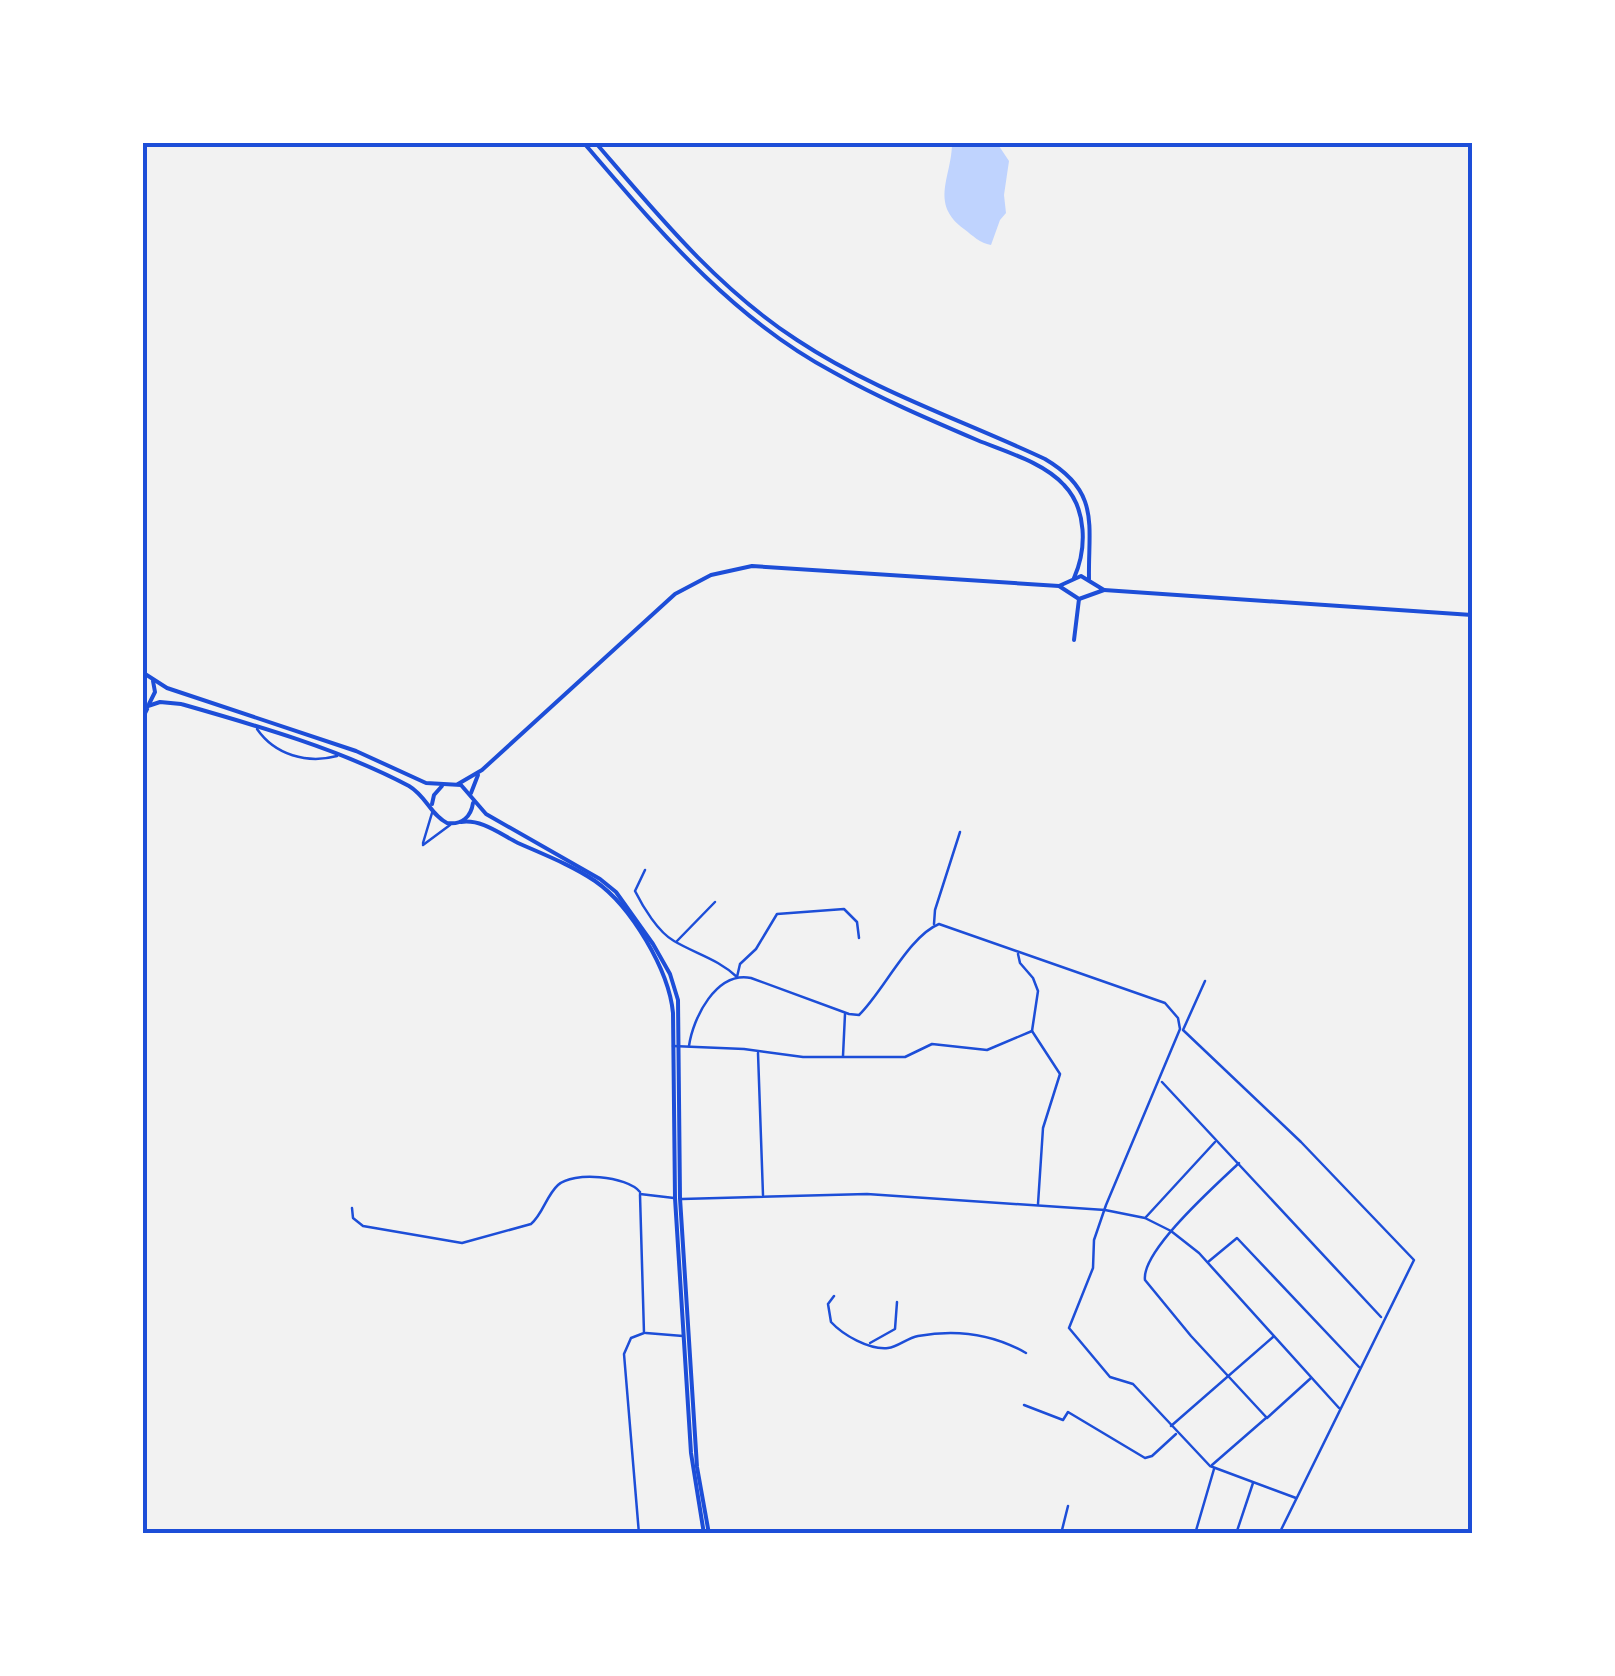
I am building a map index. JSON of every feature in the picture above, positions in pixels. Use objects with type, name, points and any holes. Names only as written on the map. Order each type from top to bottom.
[{"type":"main road","points":[[583,142],[702,275],[775,336],[866,390],[1027,461],[1061,481],[1074,498],[1081,517],[1082,541],[1071,594]]},
{"type":"main road","points":[[596,142],[706,266],[786,333],[880,386],[1026,450],[1065,472],[1080,489],[1089,510],[1091,594]]},
{"type":"main road","points":[[458,784],[482,770],[675,594],[721,572],[762,566],[1060,586],[1082,576],[1104,590]]},
{"type":"main road","points":[[1060,586],[1079,599]]},
{"type":"main road","points":[[1079,599],[1104,590],[1472,616]]},
{"type":"main road","points":[[1074,640],[1079,599]]},
{"type":"main road","points":[[142,672],[152,681],[356,751],[422,782],[458,784],[490,817],[600,879],[627,906],[653,944],[674,986],[678,1198],[691,1454],[707,1534]]},
{"type":"main road","points":[[149,704],[155,692],[152,681]]},
{"type":"main road","points":[[142,708],[149,704],[182,704],[369,766],[416,790],[441,820],[481,824],[557,859],[612,896],[665,977],[672,1001],[676,1046]]},
{"type":"main road","points":[[458,823],[471,812],[472,786],[482,770]]},
{"type":"main road","points":[[433,808],[436,792],[448,784]]},
{"type":"main road","points":[[678,1198],[696,1453],[707,1534]]},
{"type":"street","points":[[142,721],[149,704]]},
{"type":"street","points":[[256,728],[270,746],[316,761],[338,755]]},
{"type":"street","points":[[433,808],[423,845],[458,823]]},
{"type":"street","points":[[934,925],[933,915],[960,832]]},
{"type":"street","points":[[645,870],[636,893],[661,929],[676,942],[716,960],[737,977]]},
{"type":"street","points":[[676,942],[715,902]]},
{"type":"street","points":[[737,977],[740,964],[756,948],[777,914],[844,909],[857,922],[860,938]]},
{"type":"street","points":[[689,1046],[700,1010],[727,981],[737,977],[858,1015],[934,925],[944,924],[1165,1003],[1178,1018],[1180,1029],[1104,1210],[1094,1240],[1093,1268],[1069,1328],[1110,1377],[1133,1384],[1212,1467],[1296,1498]]},
{"type":"street","points":[[1018,952],[1020,963],[1038,991],[1032,1031],[1060,1074],[1044,1128],[1038,1205]]},
{"type":"street","points":[[1204,980],[1183,1030],[1300,1142],[1414,1260],[1382,1318],[1279,1534]]},
{"type":"street","points":[[842,1057],[846,1013]]},
{"type":"street","points":[[676,1046],[803,1058],[908,1056],[935,1044],[983,1050],[1032,1031]]},
{"type":"street","points":[[758,1051],[763,1197]]},
{"type":"street","points":[[1160,1080],[1382,1318]]},
{"type":"street","points":[[1145,1218],[1217,1140]]},
{"type":"street","points":[[1239,1163],[1171,1231],[1147,1264],[1145,1280],[1267,1418]]},
{"type":"street","points":[[352,1208],[353,1218],[362,1226],[467,1242],[530,1224],[538,1218],[556,1187],[568,1179],[625,1181],[640,1194],[678,1198],[867,1194],[1104,1210],[1145,1218],[1171,1231],[1208,1263],[1339,1408]]},
{"type":"street","points":[[640,1194],[644,1333]]},
{"type":"street","points":[[1208,1263],[1238,1238],[1360,1368]]},
{"type":"street","points":[[834,1296],[828,1308],[833,1325],[859,1342],[890,1348],[920,1336],[974,1335],[1005,1342],[1026,1354]]},
{"type":"street","points":[[869,1343],[894,1329],[897,1302]]},
{"type":"street","points":[[638,1534],[624,1354],[631,1338],[644,1333],[684,1336]]},
{"type":"street","points":[[1171,1426],[1274,1336]]},
{"type":"street","points":[[1195,1534],[1212,1467],[1312,1377]]},
{"type":"street","points":[[1024,1405],[1063,1420],[1068,1412],[1146,1458],[1177,1433]]},
{"type":"street","points":[[1236,1534],[1253,1481]]},
{"type":"street","points":[[1061,1534],[1068,1506]]},
{"type":"water","points":[[952,143],[997,143],[1009,161],[1004,195],[1006,213],[991,245],[964,229],[947,209],[945,189]]}]
